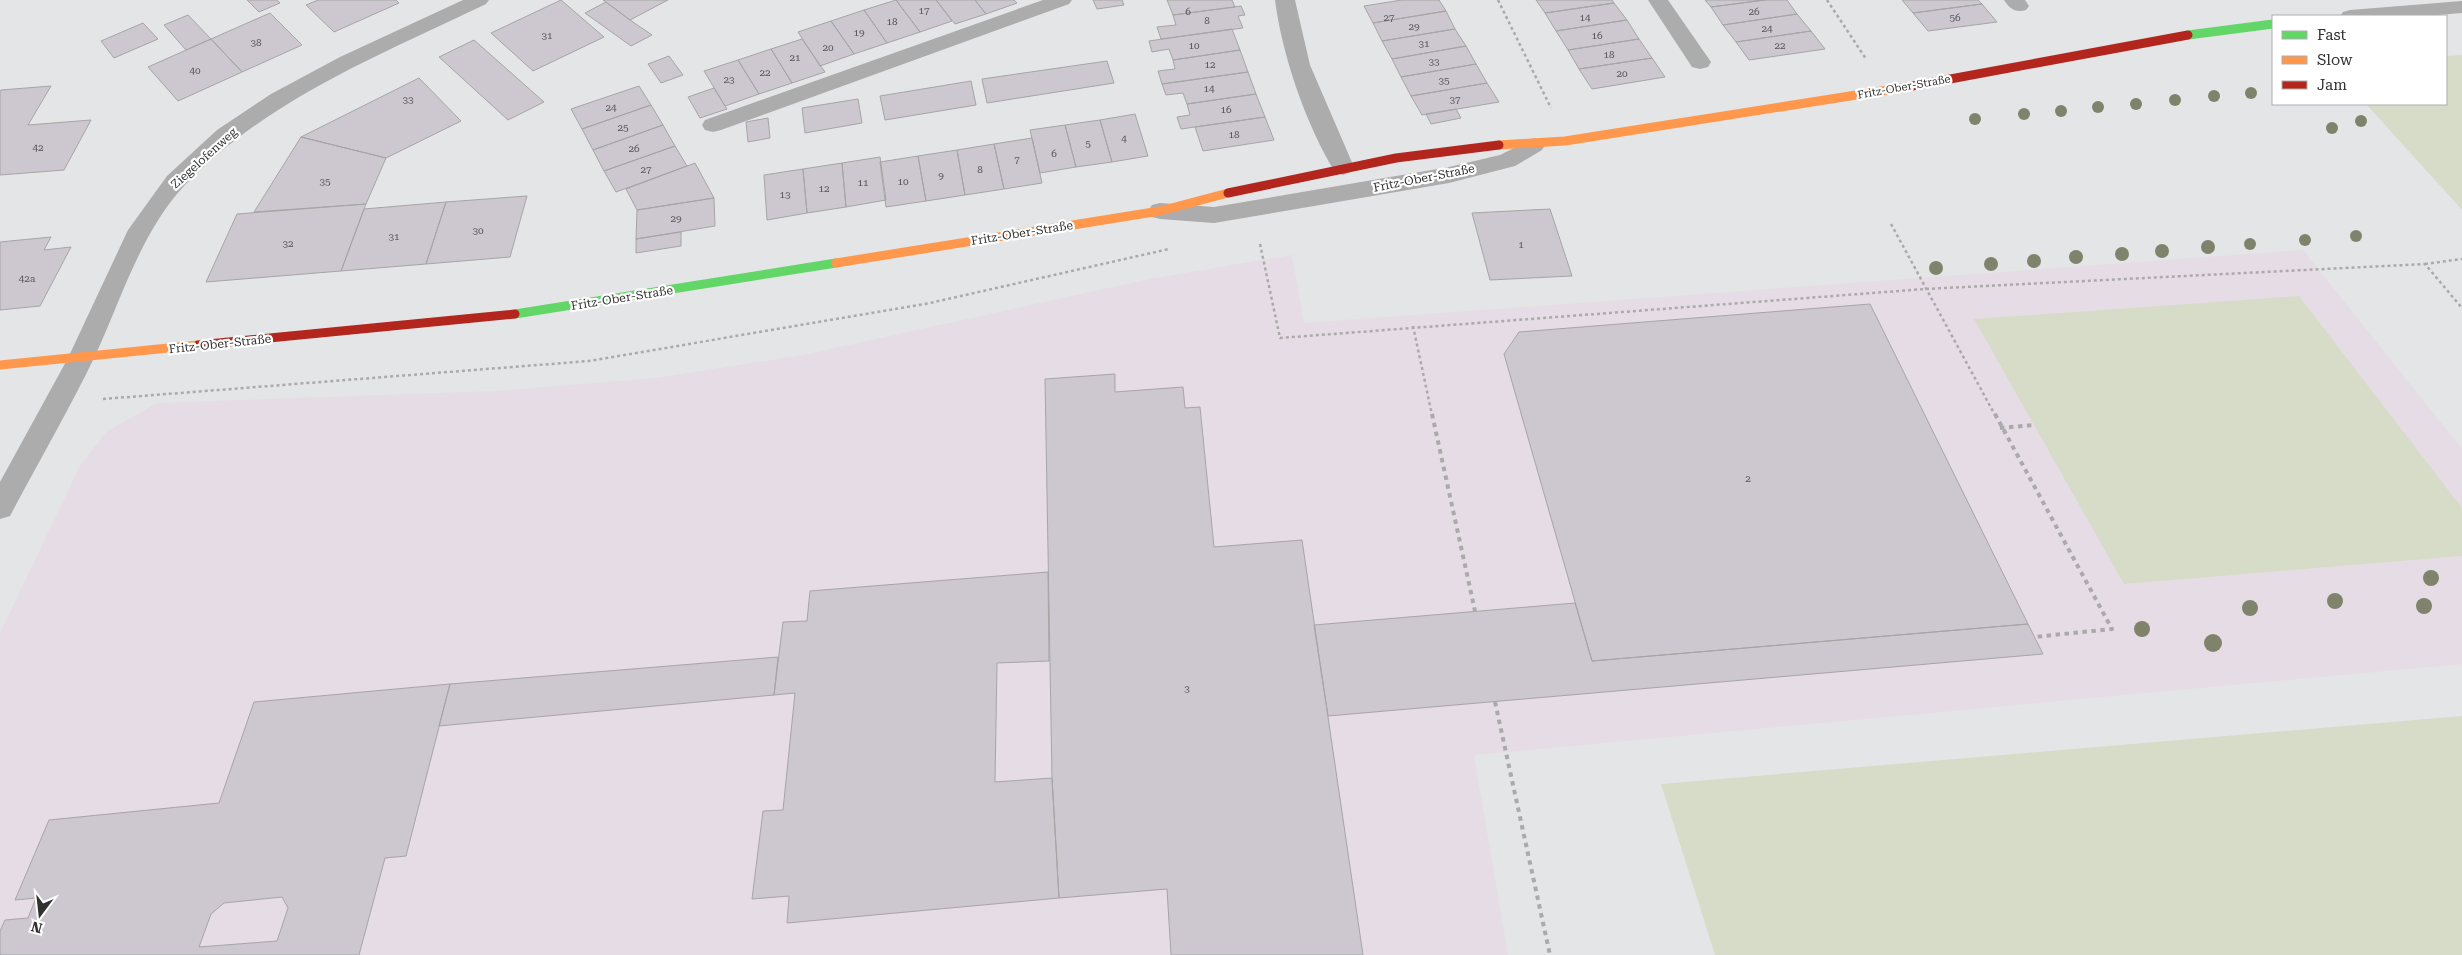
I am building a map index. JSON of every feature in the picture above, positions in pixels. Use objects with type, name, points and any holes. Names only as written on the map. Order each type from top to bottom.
[{"type":"street","name":"Ziegelofenweg","points":[[0,508],[81,358],[140,230],[174,182],[225,135],[279,99],[348,62],[479,0]]},
{"type":"street","points":[[713,125],[1062,0]]},
{"type":"street","points":[[1285,0],[1294,50],[1314,105],[1344,167]]},
{"type":"street","points":[[1658,0],[1700,62]]},
{"type":"street","points":[[2362,15],[2462,7]]},
{"type":"street","name":"Fritz-Ober-Straße","points":[[81,358],[535,312],[1160,211],[1203,197],[1344,167],[1461,148],[1498,144],[1534,145],[1892,90],[2212,30],[2272,24]]},
{"type":"street","name":"Fritz-Ober-Straße","points":[[1160,211],[1214,215],[1449,175],[1507,161],[1534,145]]},
{"type":"street","points":[[0,365],[81,358]]},
{"type":"path","points":[[1498,0],[1555,117]]},
{"type":"path","points":[[1827,0],[1867,62]]},
{"type":"path","points":[[1890,224],[2000,428],[2112,629],[2034,637]]},
{"type":"path","points":[[1259,239],[1280,338],[1413,326],[1925,288],[2426,264],[2462,259]]},
{"type":"path","points":[[2426,264],[2462,308]]},
{"type":"path","points":[[1413,326],[1475,611]]},
{"type":"path","points":[[2000,428],[2034,425]]},
{"type":"path","points":[[1495,702],[1550,955]]},
{"type":"shaded area","points":[[2303,250],[2462,449],[2462,664],[1474,755],[1508,955],[0,955],[0,633],[80,466],[106,432],[157,403],[497,391],[656,378],[803,355],[1149,279],[1292,255],[1304,323]]},
{"type":"green space","points":[[2462,55],[2462,210],[2367,105],[2447,105],[2447,56]]},
{"type":"green space","points":[[2299,296],[2462,508],[2462,556],[2124,584],[1974,319]]},
{"type":"green space","points":[[2462,716],[2462,955],[1715,955],[1661,784]]},
{"type":"building","points":[[247,0],[277,0],[280,3],[259,12]]},
{"type":"building","points":[[318,0],[396,0],[399,3],[334,32],[306,5]]},
{"type":"building","points":[[561,0],[604,37],[533,71],[491,33]]},
{"type":"building","points":[[603,0],[668,0],[630,20]]},
{"type":"building","points":[[896,0],[936,0],[952,21],[920,32]]},
{"type":"building","points":[[896,0],[920,32],[887,43],[864,10]]},
{"type":"building","points":[[936,0],[975,0],[986,14],[955,24]]},
{"type":"building","points":[[975,0],[1014,0],[1017,3],[986,14]]},
{"type":"building","points":[[1093,0],[1122,0],[1124,5],[1097,9]]},
{"type":"building","points":[[1167,0],[1232,0],[1235,7],[1173,15]]},
{"type":"building","points":[[1402,0],[1439,0],[1446,11],[1373,23],[1364,6]]},
{"type":"building","points":[[1536,0],[1612,0],[1614,3],[1545,13]]},
{"type":"building","points":[[1705,0],[1765,0],[1711,7]]},
{"type":"building","points":[[1765,0],[1787,0],[1797,14],[1723,25],[1711,7]]},
{"type":"building","points":[[1902,0],[1978,0],[1982,4],[1913,13]]},
{"type":"building","points":[[606,2],[652,35],[631,46],[585,13]]},
{"type":"building","points":[[1614,3],[1627,20],[1556,31],[1545,13]]},
{"type":"building","points":[[1982,4],[1997,22],[1928,31],[1913,13]]},
{"type":"building","points":[[1241,6],[1245,15],[1238,16],[1243,28],[1161,39],[1157,27],[1176,25],[1173,15]]},
{"type":"building","points":[[864,10],[887,43],[854,54],[831,21]]},
{"type":"building","points":[[1446,11],[1455,29],[1382,41],[1373,23]]},
{"type":"building","points":[[270,13],[302,45],[242,72],[211,39]]},
{"type":"building","points":[[1797,14],[1811,31],[1736,42],[1723,25]]},
{"type":"building","points":[[188,15],[211,39],[186,50],[164,25]]},
{"type":"building","points":[[1627,20],[1639,39],[1568,50],[1556,31]]},
{"type":"building","points":[[831,21],[854,54],[820,66],[798,32]]},
{"type":"building","points":[[143,23],[158,39],[114,58],[101,41]]},
{"type":"building","points":[[1232,29],[1240,50],[1173,60],[1169,49],[1152,52],[1149,41]]},
{"type":"building","points":[[1455,29],[1466,46],[1392,59],[1382,41]]},
{"type":"building","points":[[1811,31],[1825,49],[1749,60],[1736,42]]},
{"type":"building","points":[[211,39],[242,72],[178,101],[148,67]]},
{"type":"building","points":[[802,39],[825,72],[792,83],[771,49]]},
{"type":"building","points":[[1639,39],[1652,58],[1579,69],[1568,50]]},
{"type":"building","points":[[474,40],[544,102],[508,120],[439,57]]},
{"type":"building","points":[[1466,46],[1476,64],[1401,77],[1392,59]]},
{"type":"building","points":[[771,49],[792,83],[759,94],[738,60]]},
{"type":"building","points":[[1240,50],[1248,72],[1162,84],[1158,71],[1175,69],[1173,60]]},
{"type":"building","points":[[669,56],[683,75],[661,83],[648,64]]},
{"type":"building","points":[[1652,58],[1665,77],[1592,89],[1579,69]]},
{"type":"building","points":[[738,60],[759,94],[725,106],[704,71]]},
{"type":"building","points":[[1107,61],[1114,83],[987,103],[982,79]]},
{"type":"building","points":[[1476,64],[1487,83],[1411,96],[1401,77]]},
{"type":"building","points":[[1248,72],[1256,94],[1187,104],[1183,93],[1166,95],[1162,84]]},
{"type":"building","points":[[419,78],[461,121],[386,158],[301,137]]},
{"type":"building","points":[[971,81],[976,105],[885,120],[880,96]]},
{"type":"building","points":[[1487,83],[1499,102],[1422,115],[1411,96]]},
{"type":"building","points":[[51,86],[28,125],[91,120],[64,170],[0,175],[1,90]]},
{"type":"building","points":[[639,86],[651,105],[582,129],[571,109]]},
{"type":"building","points":[[714,88],[727,109],[700,118],[688,97]]},
{"type":"building","points":[[1256,94],[1265,117],[1181,129],[1177,117],[1190,115],[1187,104]]},
{"type":"building","points":[[858,99],[862,123],[805,133],[802,108]]},
{"type":"building","points":[[651,105],[663,125],[593,150],[582,129]]},
{"type":"building","points":[[1456,109],[1461,118],[1431,124],[1426,114]]},
{"type":"building","points":[[1135,114],[1148,156],[1112,162],[1100,120]]},
{"type":"building","points":[[1265,117],[1274,140],[1203,151],[1195,127]]},
{"type":"building","points":[[768,118],[770,138],[748,142],[746,122]]},
{"type":"building","points":[[1100,120],[1112,162],[1076,167],[1065,125]]},
{"type":"building","points":[[663,125],[675,146],[604,171],[593,150]]},
{"type":"building","points":[[1065,125],[1076,167],[1040,173],[1030,130]]},
{"type":"building","points":[[301,137],[386,158],[366,204],[254,212]]},
{"type":"building","points":[[1032,138],[1042,183],[1004,189],[994,144]]},
{"type":"building","points":[[994,144],[1004,189],[965,195],[957,150]]},
{"type":"building","points":[[675,146],[687,166],[616,192],[604,171]]},
{"type":"building","points":[[957,150],[965,195],[926,201],[918,156]]},
{"type":"building","points":[[918,156],[926,201],[886,207],[880,162]]},
{"type":"building","points":[[880,157],[886,200],[846,207],[842,163]]},
{"type":"building","points":[[695,163],[714,198],[637,210],[626,189]]},
{"type":"building","points":[[842,163],[846,207],[807,213],[803,169]]},
{"type":"building","points":[[803,169],[807,213],[767,220],[764,175]]},
{"type":"building","points":[[527,196],[510,257],[426,264],[446,202]]},
{"type":"building","points":[[714,198],[715,226],[636,239],[637,210]]},
{"type":"building","points":[[446,202],[426,264],[341,271],[364,209]]},
{"type":"building","points":[[366,204],[341,271],[206,282],[237,214]]},
{"type":"building","points":[[1550,209],[1572,276],[1490,280],[1472,213]]},
{"type":"building","points":[[681,232],[681,246],[636,253],[636,239]]},
{"type":"building","points":[[51,237],[44,250],[71,247],[40,306],[0,310],[0,242]]},
{"type":"building","points":[[1870,304],[2028,624],[1592,661],[1504,354],[1519,332]]},
{"type":"building","points":[[1115,374],[1115,392],[1183,387],[1185,408],[1200,407],[1214,547],[1302,540],[1363,955],[1171,955],[1167,889],[1059,898],[1052,778],[1045,379]]},
{"type":"building","points":[[1048,572],[1049,661],[997,663],[995,782],[1052,778],[1059,898],[787,923],[789,896],[752,899],[763,811],[783,810],[795,693],[774,695],[783,622],[807,621],[810,591]]},
{"type":"building","points":[[1575,603],[1592,661],[2028,624],[2043,654],[1328,716],[1314,625]]},
{"type":"building","points":[[778,657],[774,695],[439,726],[450,684]]},
{"type":"building","points":[[450,684],[406,856],[385,858],[359,955],[0,955],[0,931],[5,920],[28,918],[36,898],[15,900],[49,820],[219,803],[254,702]],"holes":[[[282,897],[288,908],[277,941],[199,947],[211,914],[224,903]]]},
{"type":"traffic: fast","points":[[2188,35],[2272,24]]},
{"type":"traffic: fast","points":[[515,314],[836,263]]},
{"type":"traffic: slow","points":[[1499,145],[1565,141],[1907,87]]},
{"type":"traffic: slow","points":[[836,263],[1160,211],[1228,193]]},
{"type":"traffic: slow","points":[[0,365],[198,345]]},
{"type":"traffic: jam","points":[[1907,87],[2188,35]]},
{"type":"traffic: jam","points":[[1228,193],[1396,158],[1499,145]]},
{"type":"traffic: jam","points":[[198,345],[515,314]]}]
